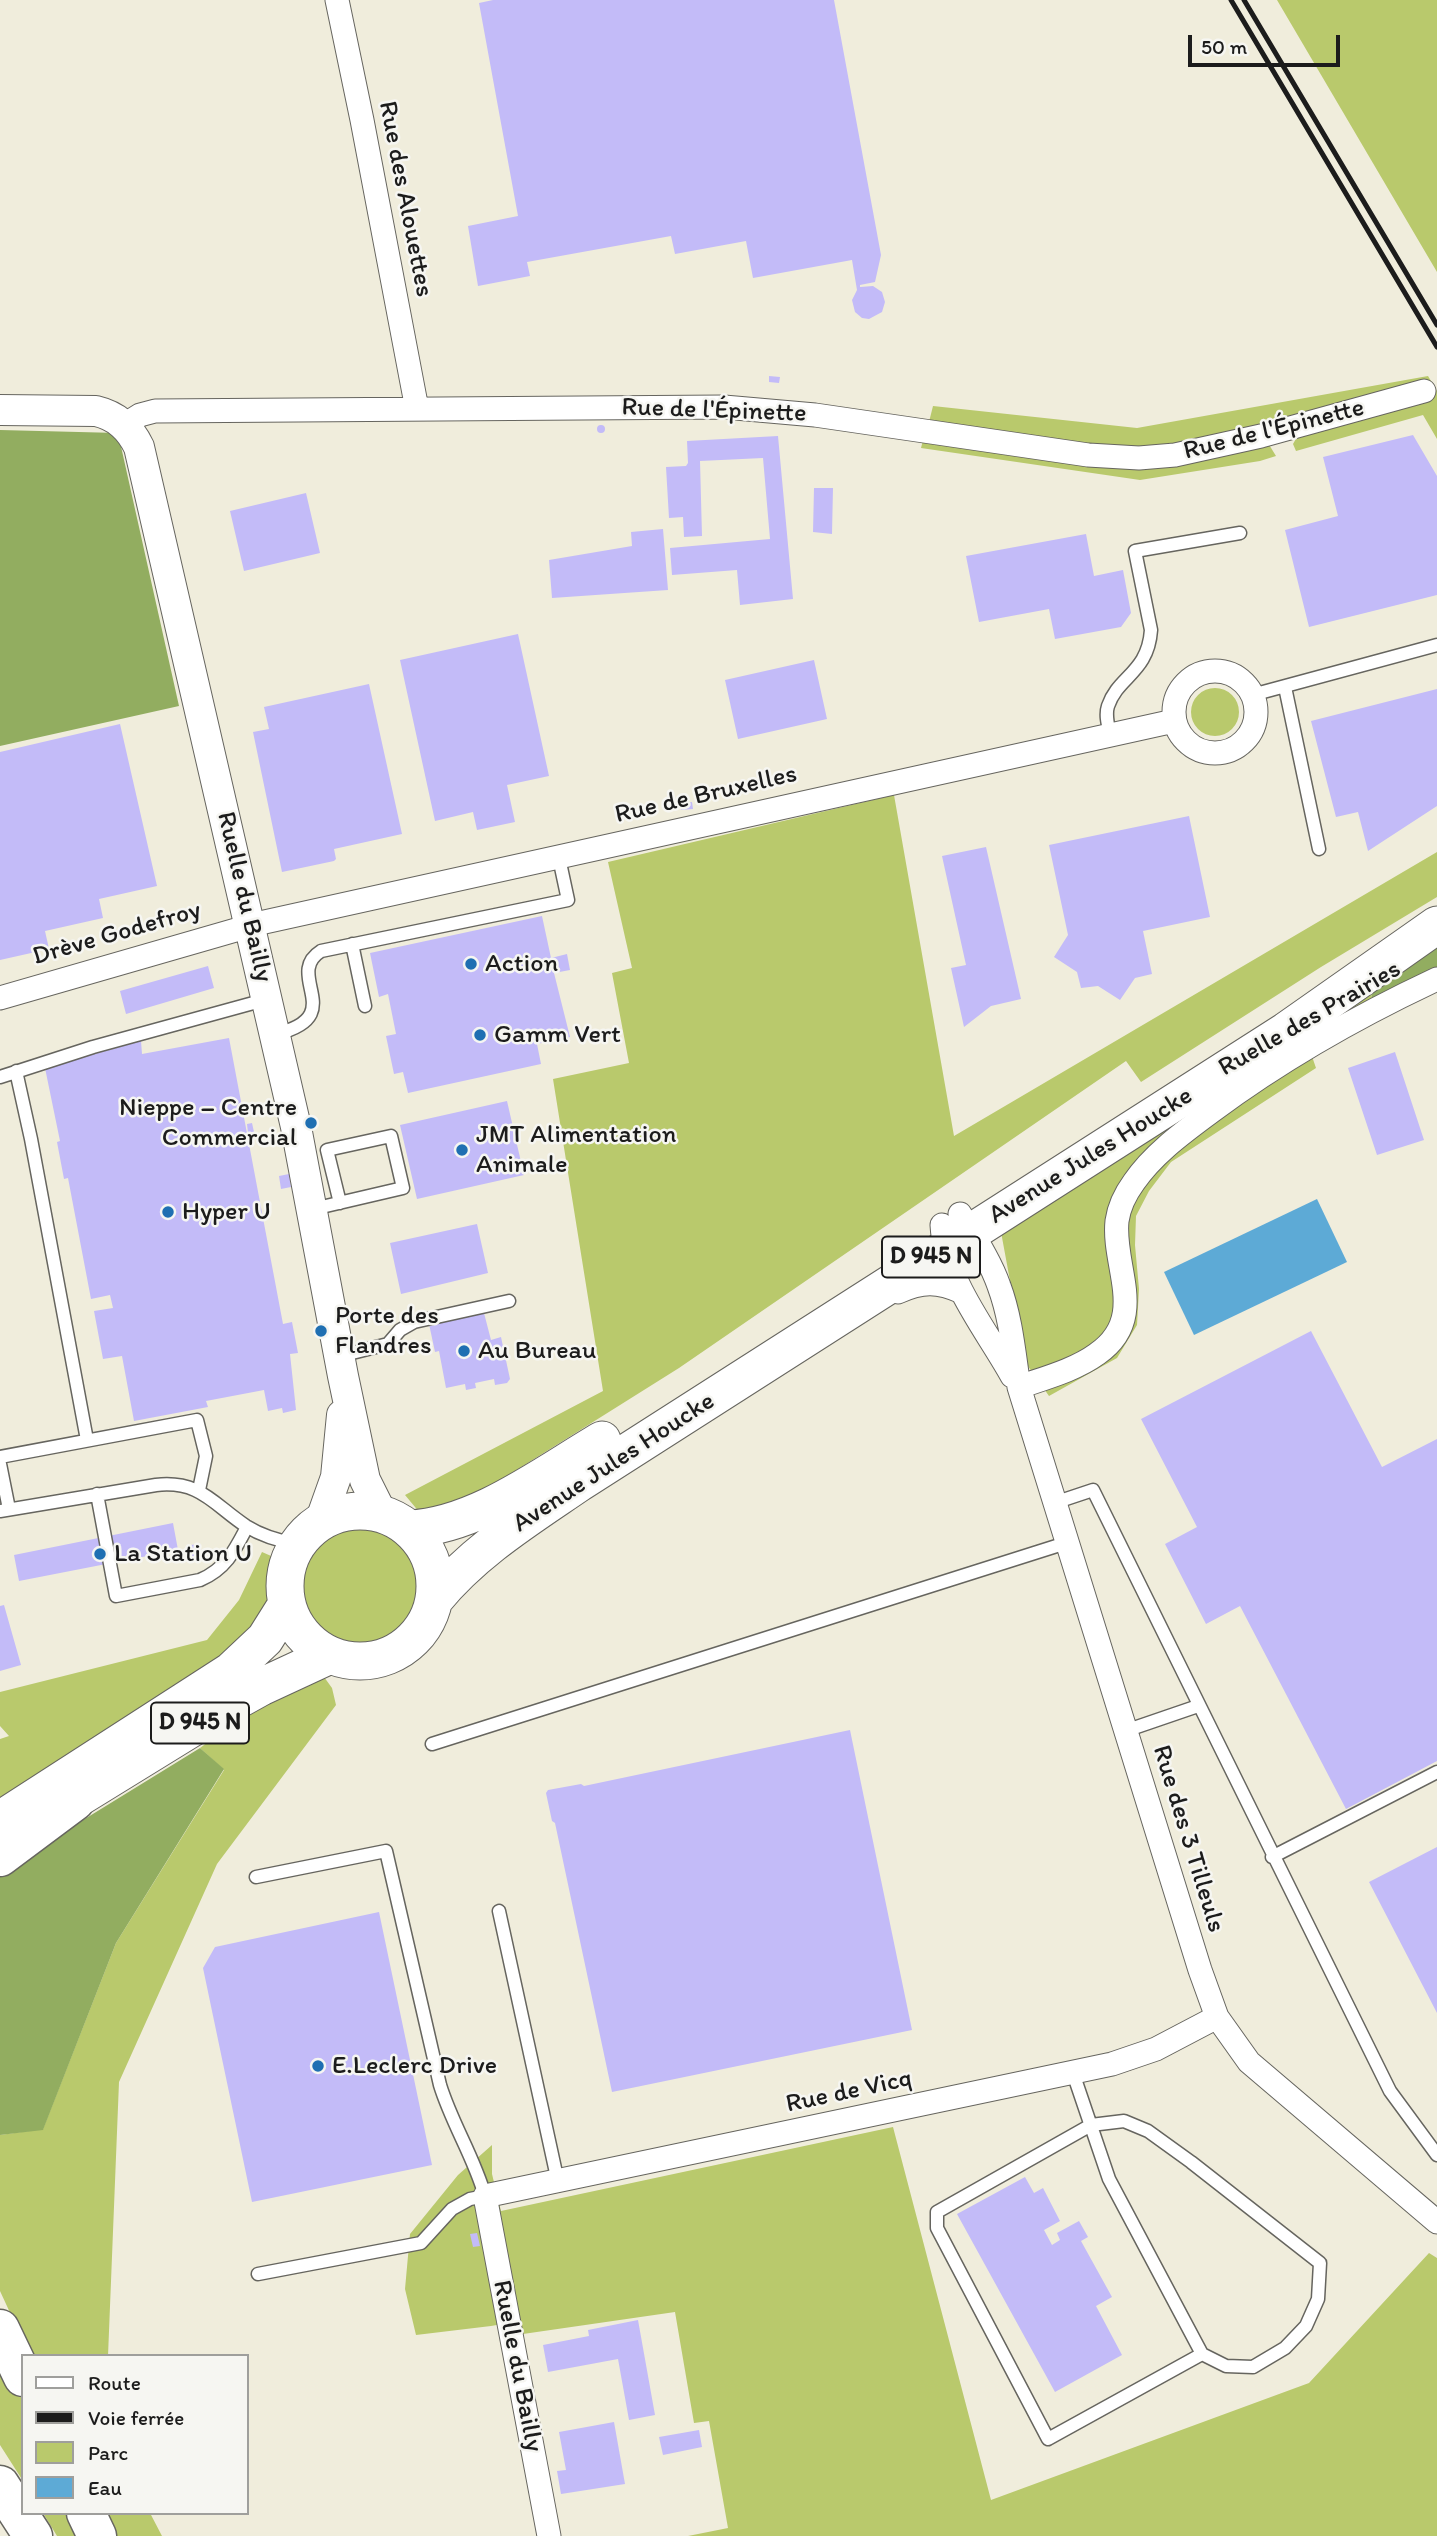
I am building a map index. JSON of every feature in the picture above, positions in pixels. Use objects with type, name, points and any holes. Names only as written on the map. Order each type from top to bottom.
[{"type":"highway","points":[[0,1857],[75,1801]]},
{"type":"highway","points":[[0,2329],[21,2373]]},
{"type":"highway","points":[[0,2485],[33,2536]]},
{"type":"highway","points":[[87,2515],[97,2536]]},
{"type":"main road","name":"Avenue Jules Houcke","points":[[434,1600],[459,1571],[512,1529],[579,1483],[805,1338],[955,1230],[1437,912]]},
{"type":"main road","name":"Avenue Jules Houcke","points":[[396,1522],[449,1524],[503,1498],[1286,1031],[1437,925]]},
{"type":"main road","points":[[355,1511],[396,1522],[422,1543],[431,1561],[435,1580],[434,1600],[427,1621],[421,1630],[396,1652],[363,1661],[330,1655],[303,1635],[287,1604],[285,1573],[309,1533],[337,1514],[355,1511]]},
{"type":"main road","name":"D 945 N","points":[[1,1825],[232,1671],[265,1639],[287,1604]]},
{"type":"main road","name":"D 945 N","points":[[1,1825],[75,1801],[243,1697],[330,1655]]},
{"type":"street","name":"Rue des Alouettes","points":[[337,0],[417,409]]},
{"type":"street","name":"Rue de l'Épinette","points":[[124,425],[140,415],[155,411],[749,408],[1123,458],[1157,457],[1209,448],[1278,432],[1424,391]]},
{"type":"street","points":[[0,410],[96,411],[107,414],[124,425]]},
{"type":"street","name":"Ruelle du Bailly","points":[[124,425],[135,439],[142,457],[276,1034],[326,1206],[341,1366],[365,1480],[396,1522]]},
{"type":"street","points":[[1216,671],[1231,675],[1243,683],[1252,695],[1256,711],[1253,727],[1244,741],[1231,750],[1208,753],[1192,747],[1181,736],[1174,721],[1174,706],[1179,692],[1188,681],[1202,673],[1216,671]]},
{"type":"street","name":"Rue de Bruxelles","points":[[250,925],[1174,721]]},
{"type":"street","name":"Drève Godefroy","points":[[0,998],[250,925]]},
{"type":"street","name":"Ruelle des Prairies","points":[[1019,1387],[1086,1361],[1106,1348],[1118,1330],[1125,1299],[1117,1232],[1119,1210],[1136,1180],[1158,1155],[1192,1126],[1281,1063],[1384,1005],[1437,979]]},
{"type":"street","name":"Rue des 3 Tilleuls","points":[[955,1230],[962,1292],[1019,1387]]},
{"type":"street","name":"Rue des 3 Tilleuls","points":[[955,1230],[987,1258],[1000,1287],[1019,1387],[1066,1544],[1217,2017],[1237,2047],[1263,2076],[1437,2222]]},
{"type":"street","points":[[805,1338],[849,1320],[917,1284],[937,1282],[962,1292]]},
{"type":"street","name":"Ruelle du Bailly","points":[[309,1533],[332,1492],[338,1465],[341,1366]]},
{"type":"street","name":"Rue de Vicq","points":[[485,2196],[1073,2073],[1144,2055],[1217,2017]]},
{"type":"street","name":"Ruelle du Bailly","points":[[485,2196],[549,2536]]},
{"type":"lane","points":[[1110,734],[1107,716],[1109,703],[1136,670],[1150,641],[1151,630],[1135,551],[1240,533]]},
{"type":"lane","points":[[1252,695],[1437,645]]},
{"type":"lane","points":[[1285,687],[1319,849]]},
{"type":"lane","points":[[276,1034],[294,1029],[309,1017],[313,1001],[308,972],[311,960],[321,951],[568,900],[559,858]]},
{"type":"lane","points":[[352,944],[365,1006]]},
{"type":"lane","points":[[0,1077],[93,1047],[268,999]]},
{"type":"lane","points":[[16,1071],[87,1440]]},
{"type":"lane","points":[[391,1136],[403,1188],[326,1206],[327,1150],[391,1136]]},
{"type":"lane","points":[[341,1366],[388,1344],[400,1329],[414,1322],[509,1301]]},
{"type":"lane","points":[[0,1457],[197,1420],[206,1456],[199,1490]]},
{"type":"lane","points":[[0,1464],[5,1510],[168,1483],[199,1490],[247,1527],[267,1537],[309,1533]]},
{"type":"lane","points":[[1054,1503],[1093,1490],[1272,1857],[1390,2091],[1437,2155]]},
{"type":"lane","points":[[96,1494],[116,1596],[211,1576],[227,1562],[247,1527]]},
{"type":"lane","points":[[432,1744],[1066,1544]]},
{"type":"lane","points":[[1125,1731],[1198,1706]]},
{"type":"lane","points":[[1272,1857],[1437,1772]]},
{"type":"lane","points":[[256,1877],[386,1851],[445,2101],[478,2170],[485,2196],[470,2199],[452,2209],[421,2243],[258,2274]]},
{"type":"lane","points":[[499,1911],[558,2182]]},
{"type":"lane","points":[[1073,2073],[1091,2125],[1109,2179],[1202,2354],[1226,2366],[1252,2367],[1285,2348],[1306,2326],[1318,2299],[1320,2263],[1191,2162],[1148,2132],[1124,2121],[1091,2125],[937,2211],[937,2228],[1048,2439],[1202,2354]]},
{"type":"green space","points":[[1277,0],[1437,0],[1437,272]]},
{"type":"green space","points":[[1428,376],[1437,391],[1437,439],[1423,415],[1296,451],[1293,444],[1297,437],[1289,421],[1136,452],[929,422],[933,406],[1137,428]]},
{"type":"green space","points":[[0,430],[118,433],[179,706],[0,746]]},
{"type":"green space","points":[[924,436],[1096,462],[1268,443],[1276,456],[1260,461],[1140,480],[921,448]]},
{"type":"green space","points":[[1215,688],[1232,695],[1239,712],[1232,729],[1215,736],[1198,729],[1191,712],[1198,695]]},
{"type":"green space","points":[[894,795],[954,1136],[1437,852],[1437,897],[1321,967],[1141,1082],[1126,1061],[679,1368],[456,1508],[420,1513],[405,1495],[603,1391],[553,1079],[629,1063],[612,973],[632,968],[608,862]]},
{"type":"green space","points":[[1437,944],[1437,968],[1370,1004],[1374,985]]},
{"type":"green space","points":[[1374,985],[1370,1004],[1306,1039],[1316,1068],[1171,1162],[1149,1191],[1136,1216],[1135,1245],[1139,1289],[1137,1325],[1117,1358],[1049,1396],[1025,1362],[1001,1232]]},
{"type":"green space","points":[[360,1527],[383,1531],[402,1544],[415,1563],[419,1586],[415,1609],[402,1628],[383,1641],[360,1645],[337,1641],[318,1628],[305,1609],[301,1586],[305,1563],[318,1544],[337,1531]]},
{"type":"green space","points":[[262,1552],[278,1559],[269,1601],[238,1647],[0,1798],[0,1739],[9,1736],[0,1726],[0,1692],[207,1640],[239,1600]]},
{"type":"green space","points":[[319,1670],[332,1688],[336,1705],[217,1864],[119,2082],[108,2354],[29,2354],[0,2291],[0,2135],[43,2129],[116,1943],[224,1770],[200,1748],[273,1693]]},
{"type":"green space","points":[[200,1748],[224,1769],[116,1943],[43,2130],[0,2135],[0,1877],[62,1833]]},
{"type":"green space","points":[[893,2127],[991,2500],[1309,2383],[1429,2253],[1437,2258],[1437,2536],[688,2536],[728,2528],[709,2421],[694,2423],[675,2312],[523,2334],[520,2321],[416,2335],[405,2289],[410,2234],[458,2175],[492,2145],[492,2174],[501,2211]]},
{"type":"green space","points":[[0,2353],[21,2398],[21,2478],[0,2445]]},
{"type":"green space","points":[[44,2515],[81,2515],[87,2536],[57,2536]]},
{"type":"green space","points":[[104,2515],[151,2515],[162,2536],[115,2536]]},
{"type":"water","points":[[1317,1199],[1347,1262],[1194,1335],[1164,1272]]},
{"type":"building","points":[[493,0],[834,0],[881,255],[875,282],[860,287],[873,286],[882,292],[885,302],[882,312],[869,319],[862,318],[855,312],[852,300],[857,290],[852,260],[753,278],[746,241],[675,254],[671,236],[527,262],[530,276],[478,286],[468,226],[518,216],[479,3]]},
{"type":"building","points":[[769,376],[780,377],[779,383],[769,382]]},
{"type":"building","points":[[601,425],[605,429],[601,433],[597,429]]},
{"type":"building","points":[[1413,435],[1437,476],[1437,595],[1309,627],[1285,530],[1338,516],[1323,457]]},
{"type":"building","points":[[778,436],[793,599],[740,605],[737,570],[672,575],[670,548],[770,539],[763,458],[700,461],[702,536],[684,537],[683,517],[669,518],[666,467],[686,466],[687,441]]},
{"type":"building","points":[[814,488],[833,488],[832,534],[813,532]]},
{"type":"building","points":[[306,493],[320,553],[244,571],[230,511]]},
{"type":"building","points":[[663,529],[668,590],[552,598],[549,560],[632,546],[631,532]]},
{"type":"building","points":[[1086,534],[1094,576],[1123,570],[1131,613],[1121,627],[1055,639],[1049,609],[979,622],[966,556]]},
{"type":"building","points":[[518,634],[549,776],[507,785],[515,822],[477,830],[473,812],[435,821],[400,660]]},
{"type":"building","points":[[814,660],[827,719],[738,739],[725,680]]},
{"type":"building","points":[[369,684],[402,834],[334,849],[334,861],[282,872],[253,732],[269,729],[264,707]]},
{"type":"building","points":[[1437,689],[1437,806],[1368,851],[1358,812],[1336,817],[1311,721]]},
{"type":"building","points":[[120,724],[157,886],[99,899],[103,918],[45,931],[49,949],[0,960],[0,752]]},
{"type":"building","points":[[692,802],[693,809],[681,810],[680,804]]},
{"type":"building","points":[[1189,816],[1210,917],[1143,931],[1152,974],[1135,978],[1120,1000],[1098,986],[1081,988],[1077,972],[1054,957],[1068,935],[1049,845]]},
{"type":"building","points":[[986,847],[1021,999],[991,1006],[964,1027],[951,968],[966,965],[942,856]]},
{"type":"building","points":[[542,916],[551,958],[567,954],[570,970],[554,973],[570,1037],[537,1044],[541,1064],[408,1093],[403,1072],[394,1074],[386,1036],[396,1034],[388,994],[379,997],[370,953]]},
{"type":"building","points":[[208,966],[214,988],[126,1014],[120,991]]},
{"type":"building","name":"Hyper U","points":[[229,1038],[283,1324],[292,1322],[298,1353],[290,1354],[296,1410],[283,1413],[282,1408],[268,1411],[264,1390],[206,1401],[208,1407],[134,1421],[122,1356],[103,1359],[94,1311],[113,1308],[110,1295],[91,1299],[68,1178],[64,1179],[57,1142],[60,1141],[45,1068],[141,1041],[142,1054]]},
{"type":"building","points":[[1395,1052],[1424,1140],[1377,1155],[1348,1068]]},
{"type":"building","name":"JMT Alimentation Animale","points":[[507,1101],[524,1175],[417,1199],[400,1125]]},
{"type":"building","points":[[252,1123],[254,1132],[248,1133],[247,1124]]},
{"type":"building","points":[[289,1174],[291,1187],[281,1189],[279,1176]]},
{"type":"building","points":[[477,1224],[488,1273],[401,1294],[390,1243]]},
{"type":"building","name":"Au Bureau","points":[[484,1313],[491,1340],[501,1337],[510,1379],[507,1383],[495,1385],[494,1379],[475,1383],[476,1388],[466,1390],[465,1384],[446,1388],[439,1351],[435,1352],[429,1324]]},
{"type":"building","points":[[1311,1331],[1382,1467],[1437,1439],[1437,1761],[1346,1809],[1240,1606],[1206,1624],[1165,1544],[1197,1527],[1141,1419]]},
{"type":"building","points":[[173,1523],[178,1550],[19,1581],[14,1555]]},
{"type":"building","points":[[201,1544],[201,1557],[193,1559],[190,1545]]},
{"type":"building","points":[[4,1605],[21,1665],[0,1671],[0,1606]]},
{"type":"building","points":[[850,1730],[912,2030],[612,2092],[555,1823],[552,1821],[546,1793],[548,1790],[581,1784],[584,1786]]},
{"type":"building","points":[[1437,1847],[1437,2013],[1369,1882]]},
{"type":"building","name":"E.Leclerc Drive","points":[[379,1912],[432,2165],[252,2202],[203,1968],[215,1947]]},
{"type":"building","points":[[1025,2177],[1034,2193],[1043,2188],[1060,2221],[1044,2230],[1052,2245],[1060,2240],[1057,2233],[1079,2221],[1088,2237],[1081,2241],[1112,2297],[1096,2306],[1122,2355],[1055,2392],[957,2214]]},
{"type":"building","points":[[477,2233],[480,2246],[473,2247],[470,2234]]},
{"type":"building","points":[[638,2320],[655,2415],[629,2420],[618,2359],[548,2372],[543,2345],[589,2336],[588,2330]]},
{"type":"building","points":[[614,2422],[625,2484],[561,2494],[557,2471],[566,2470],[559,2432]]},
{"type":"building","points":[[699,2430],[702,2447],[663,2455],[659,2437]]},
{"type":"railway","points":[[1231,0],[1437,347]]},
{"type":"railway","points":[[1244,0],[1437,325]]},
{"type":"place","name":"Action","points":[[471,964]]},
{"type":"place","name":"Gamm Vert","points":[[480,1035]]},
{"type":"place","name":"Nieppe – Centre Commercial","points":[[311,1123]]},
{"type":"place","name":"JMT Alimentation Animale","points":[[462,1150]]},
{"type":"place","name":"Hyper U","points":[[168,1212]]},
{"type":"place","name":"Porte des Flandres","points":[[321,1331]]},
{"type":"place","name":"Au Bureau","points":[[464,1351]]},
{"type":"place","name":"La Station U","points":[[100,1554]]},
{"type":"place","name":"E.Leclerc Drive","points":[[318,2066]]}]
